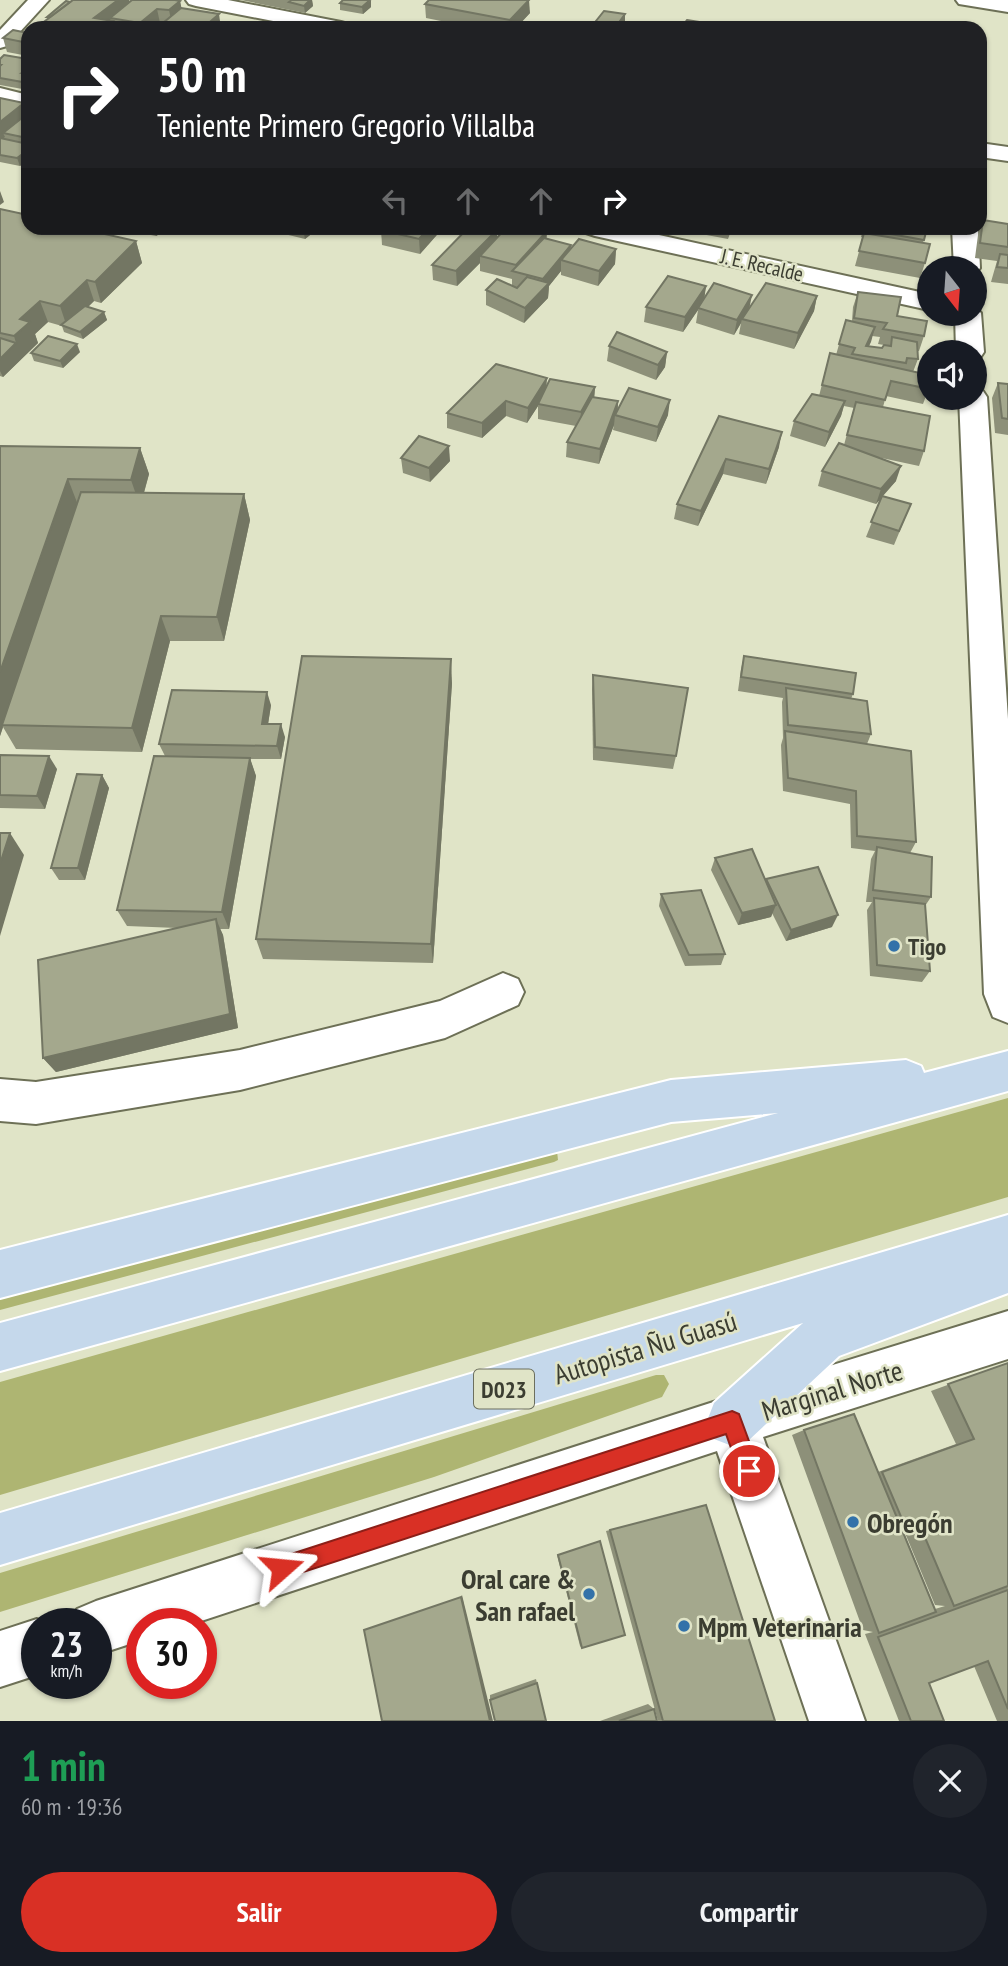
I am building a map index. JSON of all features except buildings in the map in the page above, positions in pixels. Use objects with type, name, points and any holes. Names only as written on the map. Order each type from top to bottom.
[{"type":"highway","points":[[0,1274],[671,1101],[1005,1072]]},
{"type":"highway","points":[[0,1347],[1005,1072]]},
{"type":"highway","name":"Autopista Ñu Guasú","points":[[0,1539],[1008,1238]]},
{"type":"highway","points":[[732,1421],[823,1338],[1008,1269]]},
{"type":"street","points":[[0,42],[39,0]]},
{"type":"street","points":[[197,0],[305,21]]},
{"type":"street","points":[[966,0],[1008,6]]},
{"type":"street","points":[[0,96],[21,100]]},
{"type":"street","points":[[987,151],[1008,154]]},
{"type":"street","name":"J. E. Recalde","points":[[627,235],[917,299]]},
{"type":"street","points":[[965,235],[966,256]]},
{"type":"street","points":[[974,410],[1005,994],[1008,1004]]},
{"type":"street","points":[[0,1100],[36,1103],[240,1070],[445,1019],[503,992]]},
{"type":"street","name":"Marginal Norte","points":[[112,1623],[732,1421],[1008,1335]]},
{"type":"street","points":[[732,1421],[836,1721]]},
{"type":"street","points":[[0,1659],[21,1652]]},
{"type":"green space","points":[[1008,1098],[1008,1197],[0,1495],[0,1382]]},
{"type":"green space","points":[[557,1151],[558,1160],[554,1162],[0,1310],[0,1290]]},
{"type":"green space","points":[[656,1375],[664,1375],[669,1384],[662,1397],[434,1477],[0,1612],[0,1573]]},
{"type":"place","name":"Tigo","points":[[894,946]]},
{"type":"place","name":"Obregón","points":[[853,1522]]},
{"type":"place","name":"Oral care & San rafael","points":[[589,1594]]},
{"type":"place","name":"Mpm Veterinaria","points":[[684,1626]]},
{"type":"route","points":[[282,1568],[732,1421],[749,1471]]}]
